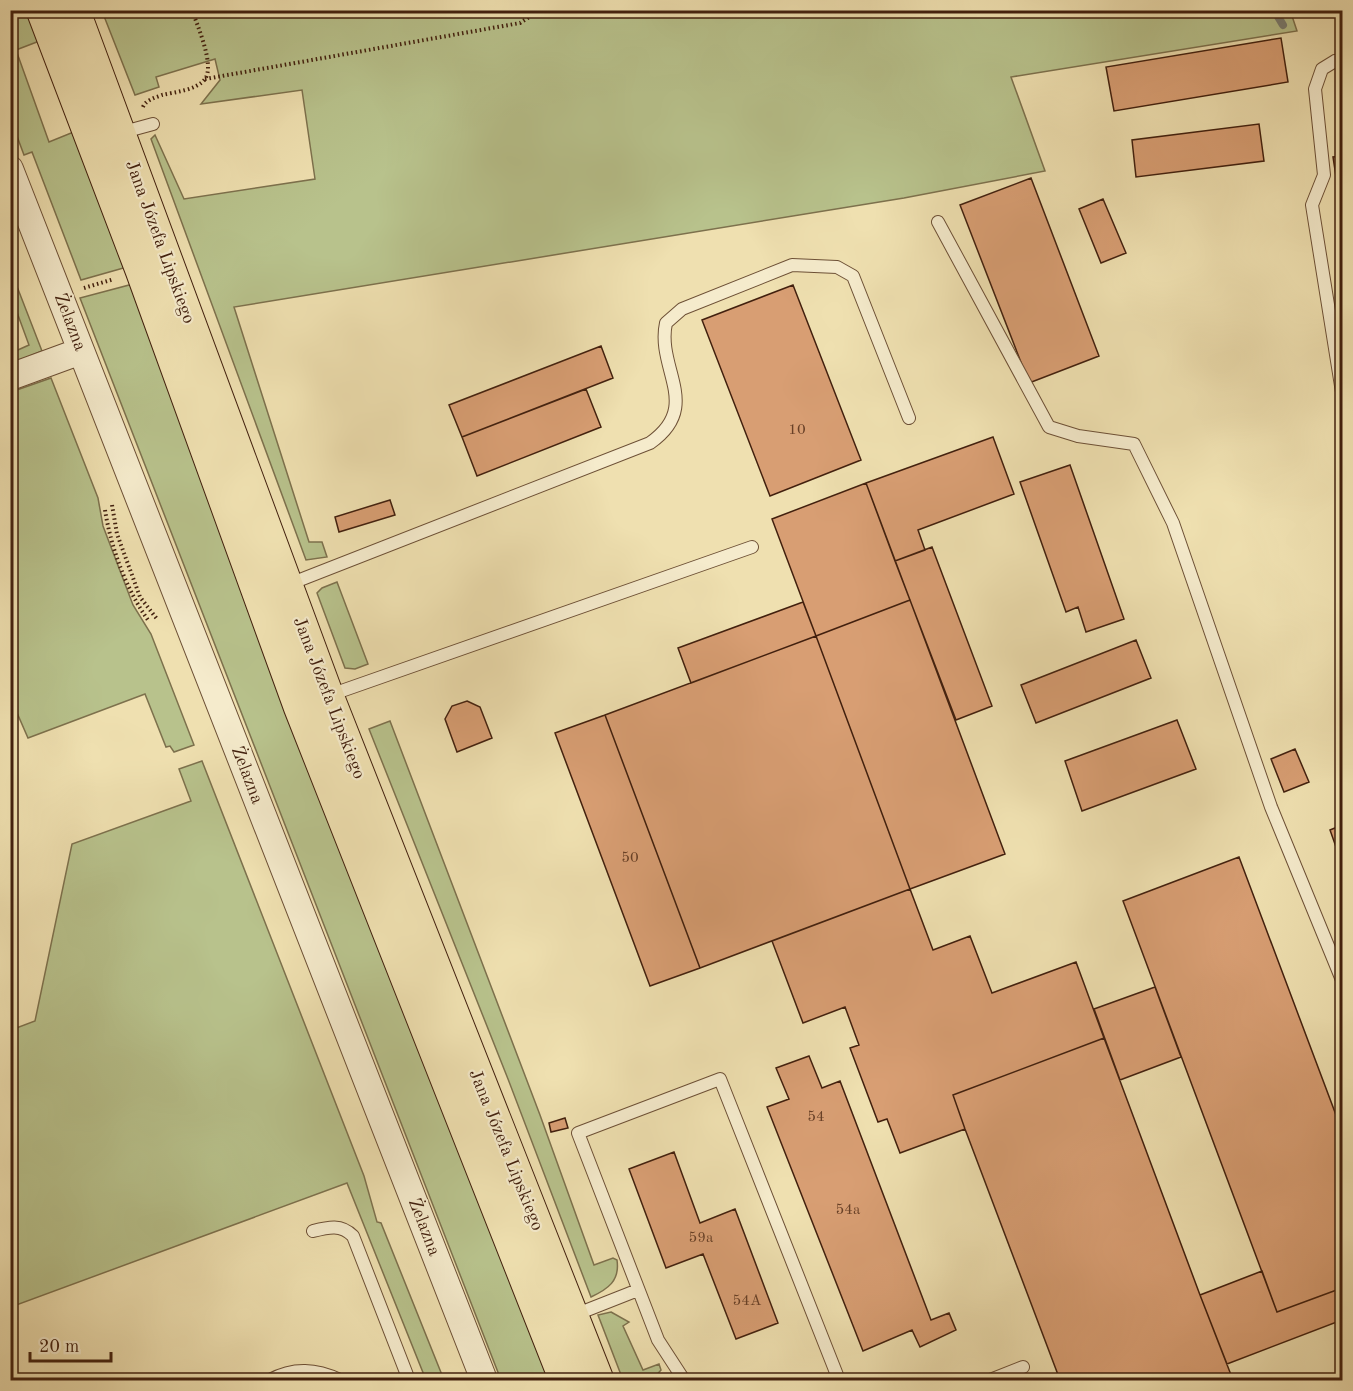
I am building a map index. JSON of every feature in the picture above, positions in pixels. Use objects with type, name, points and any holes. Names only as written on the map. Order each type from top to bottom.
[{"type":"main road","name":"Jana Józefa Lipskiego","points":[[43,10],[128,132]]},
{"type":"main road","name":"Jana Józefa Lipskiego","points":[[73,10],[128,132],[273,591],[314,701],[559,1322],[597,1380]]},
{"type":"main road","name":"Jana Józefa Lipskiego","points":[[559,1322],[566,1380]]},
{"type":"street","name":"Żelazna","points":[[10,169],[484,1380]]},
{"type":"street","points":[[10,377],[81,351]]},
{"type":"lane","points":[[1342,60],[1335,61],[1322,69],[1315,90],[1324,175],[1312,205],[1342,392]]},
{"type":"lane","points":[[938,222],[1049,427],[1078,436],[1134,444],[1173,523],[1271,807],[1342,980]]},
{"type":"lane","points":[[273,591],[650,443],[668,427],[677,399],[674,378],[664,347],[666,323],[682,309],[792,265],[837,267],[853,276],[909,418]]},
{"type":"lane","points":[[314,701],[753,547]]},
{"type":"lane","points":[[684,1380],[658,1340],[578,1133],[720,1079],[838,1380]]},
{"type":"lane","points":[[313,1231],[336,1226],[346,1229],[353,1236],[409,1380]]},
{"type":"lane","points":[[559,1322],[638,1290]]},
{"type":"lane","points":[[990,1380],[1023,1367]]},
{"type":"lane","points":[[270,1380],[294,1371],[310,1371],[340,1380]]},
{"type":"path","points":[[192,10],[206,52],[208,70],[205,79]]},
{"type":"path","points":[[128,132],[145,102],[195,87],[205,79],[520,23],[540,10]]},
{"type":"path","points":[[105,510],[108,529],[135,601],[148,620]]},
{"type":"green space","points":[[1290,10],[1297,31],[1011,77],[1045,171],[904,198],[234,307],[309,542],[322,542],[327,557],[306,560],[151,139],[155,135],[184,199],[315,179],[302,90],[201,104],[220,80],[215,59],[156,77],[159,87],[135,95],[102,11]]},
{"type":"green space","points":[[11,11],[30,11],[42,40],[16,50],[49,142],[76,131],[127,267],[81,280],[32,152],[24,155],[11,120]]},
{"type":"green space","points":[[11,271],[42,351],[11,364],[11,353],[29,345],[11,296]]},
{"type":"green space","points":[[133,284],[557,1380],[501,1380],[80,298]]},
{"type":"green space","points":[[51,378],[98,498],[103,526],[133,605],[151,634],[194,745],[174,752],[170,746],[166,747],[145,694],[28,738],[11,699],[11,392]]},
{"type":"green space","points":[[337,582],[368,664],[355,669],[345,668],[317,593],[322,588]]},
{"type":"green space","points":[[390,721],[540,1115],[594,1265],[613,1258],[617,1260],[615,1279],[603,1291],[591,1297],[508,1079],[369,729]]},
{"type":"green space","points":[[202,761],[364,1176],[377,1222],[381,1223],[444,1380],[426,1380],[347,1183],[11,1307],[11,1030],[35,1021],[72,844],[191,801],[179,769]]},
{"type":"green space","points":[[611,1312],[629,1322],[623,1326],[643,1370],[659,1364],[661,1370],[652,1380],[623,1380],[598,1315]]},
{"type":"building","points":[[1281,38],[1288,82],[1114,111],[1106,67]]},
{"type":"building","points":[[1259,124],[1264,161],[1136,177],[1132,140]]},
{"type":"building","points":[[1342,156],[1342,216],[1333,157]]},
{"type":"building","points":[[1031,178],[1099,356],[1029,383],[960,205]]},
{"type":"building","points":[[1103,199],[1126,253],[1101,263],[1079,209]]},
{"type":"building","points":[[793,285],[861,460],[770,496],[702,320]]},
{"type":"building","points":[[601,346],[613,378],[462,437],[449,405]]},
{"type":"building","points":[[586,389],[601,427],[477,476],[462,437]]},
{"type":"building","points":[[993,437],[1014,494],[918,530],[925,550],[895,561],[866,483]]},
{"type":"building","points":[[1070,465],[1124,619],[1086,632],[1078,607],[1066,612],[1020,482]]},
{"type":"building","points":[[866,483],[910,600],[816,636],[772,519]]},
{"type":"building","points":[[390,500],[395,515],[339,532],[335,517]]},
{"type":"building","points":[[932,547],[992,706],[956,720],[895,561]]},
{"type":"building","points":[[910,600],[1005,854],[910,889],[816,636]]},
{"type":"building","points":[[803,602],[816,636],[691,683],[678,648]]},
{"type":"building","points":[[816,636],[910,889],[700,968],[605,715]]},
{"type":"building","points":[[1136,640],[1151,678],[1036,723],[1021,685]]},
{"type":"building","points":[[467,701],[480,707],[492,738],[457,752],[445,719],[452,706]]},
{"type":"building","points":[[605,715],[700,968],[650,986],[555,733]]},
{"type":"building","points":[[1177,720],[1196,769],[1082,811],[1065,761]]},
{"type":"building","points":[[1295,749],[1309,782],[1284,792],[1271,759]]},
{"type":"building","points":[[1342,825],[1342,864],[1330,830]]},
{"type":"building","points":[[1239,857],[1342,1131],[1342,1288],[1277,1312],[1123,901]]},
{"type":"building","points":[[910,889],[933,950],[970,936],[992,993],[1076,962],[1104,1038],[953,1095],[965,1129],[900,1153],[887,1119],[878,1122],[850,1048],[859,1045],[845,1007],[803,1023],[772,941]]},
{"type":"building","points":[[1155,987],[1181,1057],[1120,1080],[1094,1009]]},
{"type":"building","points":[[1104,1038],[1233,1380],[1060,1380],[965,1129],[953,1095]]},
{"type":"building","points":[[809,1056],[822,1088],[840,1081],[931,1320],[949,1313],[956,1330],[920,1347],[912,1330],[863,1351],[767,1107],[789,1099],[776,1068]]},
{"type":"building","points":[[565,1118],[568,1128],[551,1132],[549,1123]]},
{"type":"building","points":[[674,1152],[700,1223],[735,1209],[778,1323],[736,1339],[703,1254],[666,1268],[629,1169]]},
{"type":"building","points":[[1262,1271],[1277,1312],[1342,1288],[1342,1320],[1227,1364],[1200,1295]]},
{"type":"waterway","points":[[1274,10],[1283,25]]}]
